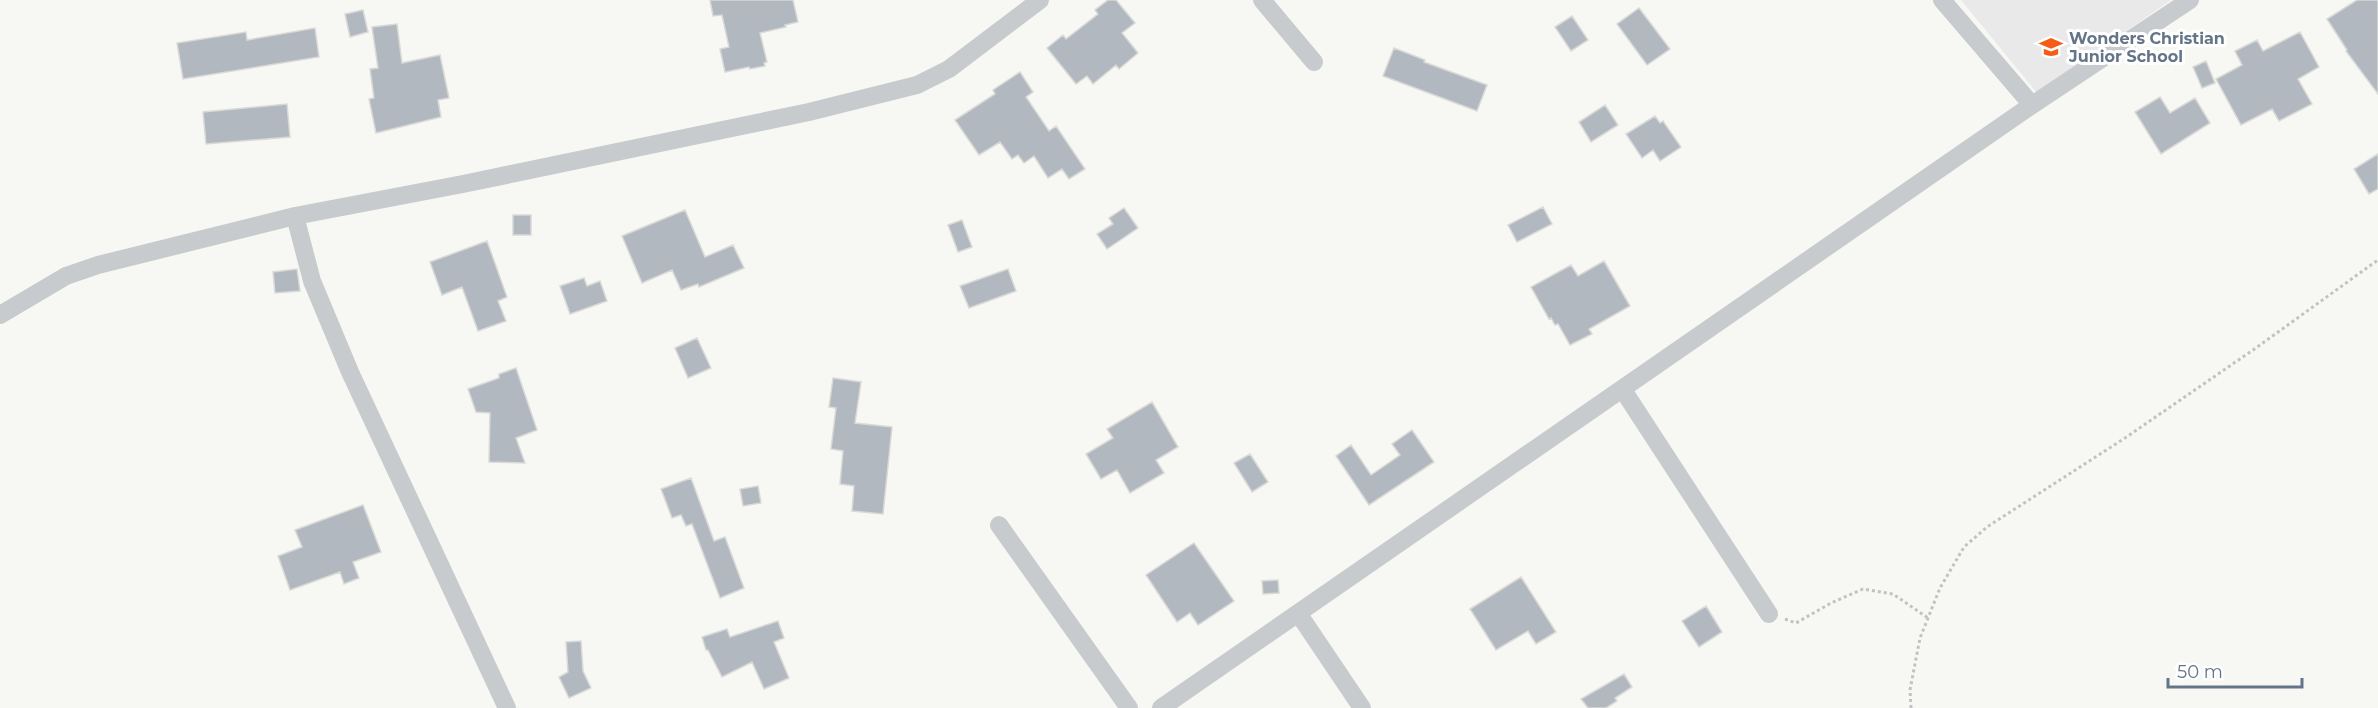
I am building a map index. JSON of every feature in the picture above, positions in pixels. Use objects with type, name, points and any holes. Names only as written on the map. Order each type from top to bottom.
[{"type":"street","points":[[0,315],[66,276],[99,265],[295,216],[463,184],[809,112],[917,85],[950,69],[1040,0]]},
{"type":"street","points":[[1262,0],[1314,62]]},
{"type":"street","points":[[1942,0],[2032,105]]},
{"type":"street","points":[[1161,708],[2032,105],[2190,0]]},
{"type":"street","points":[[295,216],[312,281],[350,372],[507,708]]},
{"type":"street","points":[[1623,390],[1769,614]]},
{"type":"street","points":[[999,525],[1129,708]]},
{"type":"street","points":[[1298,613],[1362,708]]},
{"type":"path","points":[[1911,708],[1910,690],[1920,638],[1940,588],[1964,547],[1987,527],[2165,411],[2378,260]]},
{"type":"path","points":[[1769,614],[1796,623],[1831,603],[1863,589],[1893,594],[1928,618]]},
{"type":"shaded area","name":"Wonders Christian Junior School","points":[[1961,0],[2171,0],[2037,93]]},
{"type":"building","points":[[710,0],[793,0],[798,22],[760,33],[767,62],[764,63],[765,66],[725,72],[720,49],[729,47],[722,15],[713,16]]},
{"type":"building","points":[[1108,0],[1116,0],[1135,23],[1122,33],[1138,53],[1119,69],[1116,65],[1093,84],[1087,76],[1076,84],[1047,48],[1063,35],[1066,39],[1098,14],[1095,10]]},
{"type":"building","points":[[2357,0],[2378,0],[2378,94],[2346,51],[2327,19]]},
{"type":"building","points":[[1639,8],[1670,49],[1647,65],[1617,24]]},
{"type":"building","points":[[363,10],[368,32],[350,37],[345,14]]},
{"type":"building","points":[[1572,16],[1588,40],[1571,51],[1555,27]]},
{"type":"building","points":[[397,24],[402,63],[440,55],[449,98],[438,100],[441,117],[376,133],[369,99],[374,98],[370,69],[378,68],[372,27]]},
{"type":"building","points":[[315,28],[319,57],[183,79],[177,43],[246,32],[247,40]]},
{"type":"building","points":[[2300,32],[2319,67],[2298,79],[2312,104],[2279,121],[2272,109],[2241,125],[2216,79],[2242,65],[2235,51],[2257,40],[2263,51]]},
{"type":"building","points":[[1394,48],[1425,60],[1424,62],[1487,85],[1477,111],[1383,76]]},
{"type":"building","points":[[2206,61],[2215,83],[2202,88],[2193,67]]},
{"type":"building","points":[[1020,72],[1033,92],[1026,97],[1049,131],[1056,126],[1085,169],[1069,179],[1062,169],[1048,178],[1034,156],[1024,163],[1018,155],[1012,159],[1000,142],[979,155],[955,120],[995,94],[993,90]]},
{"type":"building","points":[[2160,97],[2170,113],[2195,98],[2210,123],[2161,154],[2135,112]]},
{"type":"building","points":[[287,104],[290,137],[206,144],[203,112]]},
{"type":"building","points":[[1605,105],[1618,125],[1591,142],[1579,122]]},
{"type":"building","points":[[1655,116],[1660,123],[1663,121],[1681,147],[1660,161],[1653,150],[1642,158],[1626,134]]},
{"type":"building","points":[[2378,154],[2378,189],[2369,194],[2354,169]]},
{"type":"building","points":[[1543,207],[1552,224],[1517,242],[1508,225]]},
{"type":"building","points":[[1124,208],[1138,228],[1107,249],[1097,234],[1113,224],[1109,218]]},
{"type":"building","points":[[685,210],[705,257],[733,245],[744,268],[699,287],[698,284],[681,290],[672,270],[642,283],[622,236]]},
{"type":"building","points":[[513,215],[531,215],[531,235],[513,235]]},
{"type":"building","points":[[962,220],[972,247],[958,252],[948,225]]},
{"type":"building","points":[[487,241],[507,297],[498,301],[506,321],[478,331],[462,287],[442,295],[430,262]]},
{"type":"building","points":[[1604,261],[1630,306],[1589,329],[1592,334],[1570,345],[1558,324],[1555,325],[1551,318],[1549,319],[1531,287],[1571,265],[1578,276]]},
{"type":"building","points":[[297,269],[300,291],[275,293],[273,272]]},
{"type":"building","points":[[1008,269],[1016,291],[969,308],[960,286]]},
{"type":"building","points":[[584,278],[587,286],[600,281],[607,301],[570,314],[560,286]]},
{"type":"building","points":[[697,338],[711,368],[688,378],[675,348]]},
{"type":"building","points":[[516,368],[537,430],[516,438],[525,463],[489,462],[490,413],[476,412],[468,389],[499,378],[499,374]]},
{"type":"building","points":[[833,378],[861,382],[855,423],[892,427],[883,514],[852,511],[854,486],[840,484],[843,451],[831,449],[836,408],[829,407]]},
{"type":"building","points":[[1152,402],[1178,447],[1156,460],[1164,473],[1130,493],[1117,470],[1101,479],[1086,454],[1113,438],[1107,429]]},
{"type":"building","points":[[1412,430],[1434,462],[1369,505],[1336,456],[1351,445],[1371,475],[1400,455],[1392,444]]},
{"type":"building","points":[[1250,454],[1268,482],[1252,492],[1234,463]]},
{"type":"building","points":[[691,478],[714,541],[725,537],[744,588],[720,598],[692,524],[686,526],[681,515],[672,518],[661,489]]},
{"type":"building","points":[[758,486],[761,503],[743,506],[740,489]]},
{"type":"building","points":[[363,505],[381,552],[353,562],[359,578],[344,584],[340,572],[290,590],[278,556],[302,547],[295,530]]},
{"type":"building","points":[[1194,543],[1234,601],[1198,625],[1190,613],[1177,622],[1146,575]]},
{"type":"building","points":[[1521,577],[1556,632],[1536,644],[1528,631],[1496,650],[1470,609]]},
{"type":"building","points":[[1278,580],[1279,593],[1263,594],[1262,581]]},
{"type":"building","points":[[1706,606],[1722,632],[1699,647],[1682,621]]},
{"type":"building","points":[[778,621],[784,638],[774,642],[789,678],[764,689],[752,662],[722,677],[706,650],[702,637],[727,629],[730,637]]},
{"type":"building","points":[[581,641],[583,671],[591,688],[569,698],[559,677],[568,672],[566,642]]},
{"type":"building","points":[[1624,674],[1632,687],[1615,698],[1617,701],[1606,708],[1588,708],[1581,699]]},
{"type":"place","name":"Wonders Christian Junior School","points":[[2051,47]]}]
